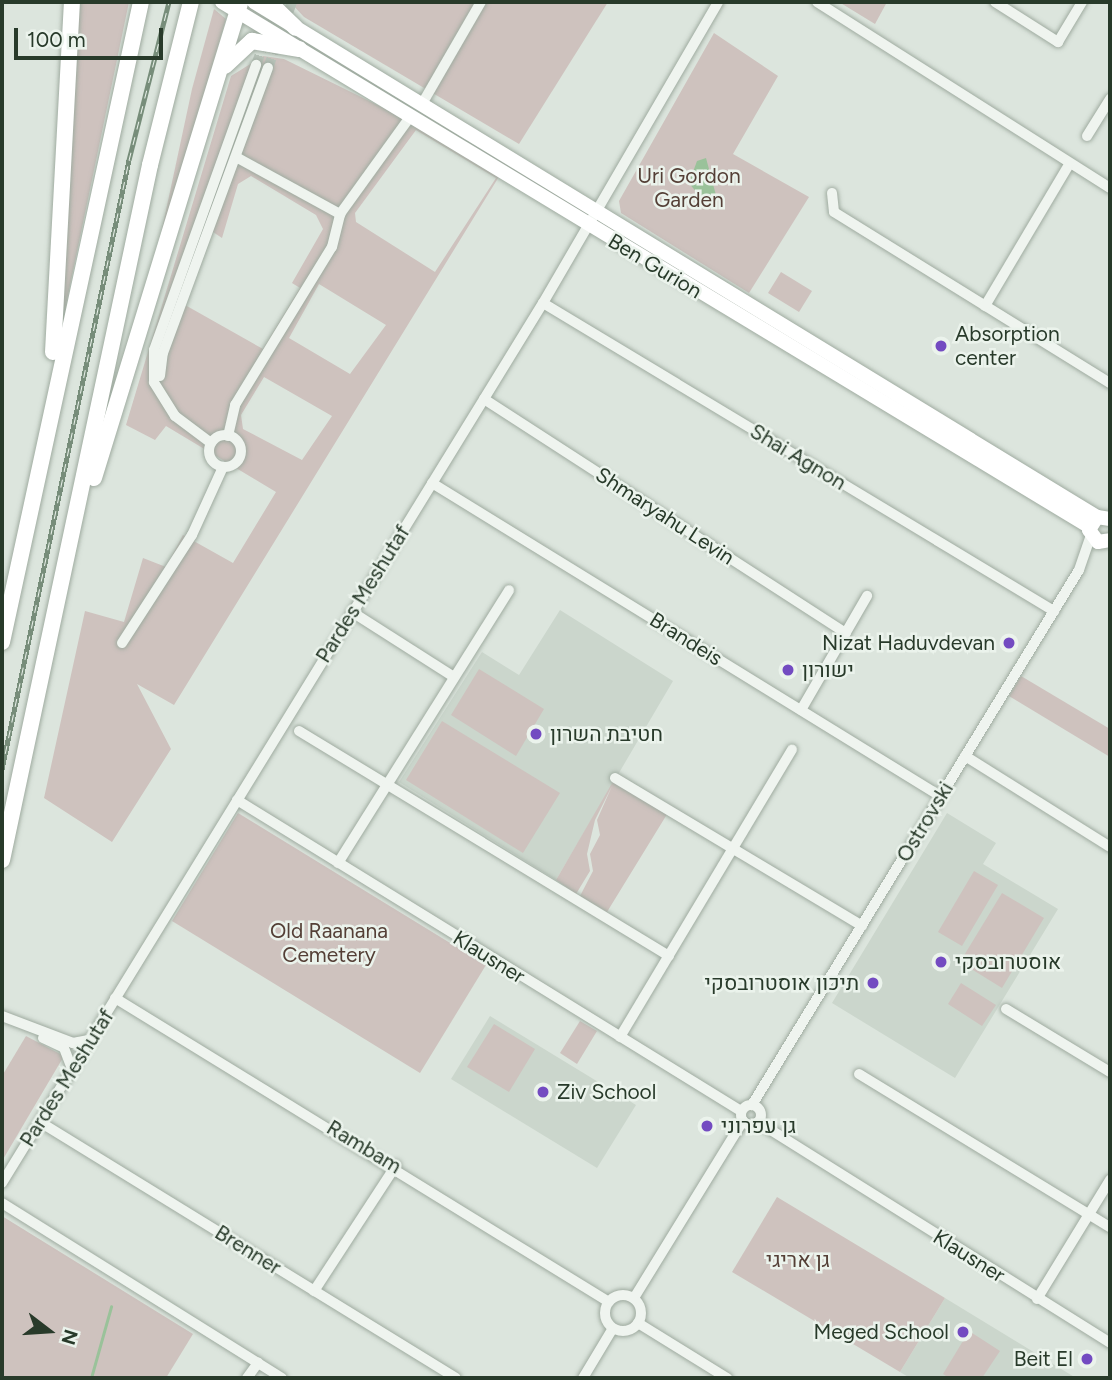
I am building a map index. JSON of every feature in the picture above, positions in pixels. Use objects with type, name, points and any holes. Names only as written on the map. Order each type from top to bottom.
[{"type":"highway","points":[[3,639],[53,360],[72,2]]},
{"type":"highway","points":[[3,639],[141,2]]},
{"type":"highway","points":[[2,860],[153,151],[191,2]]},
{"type":"highway","points":[[269,2],[296,29]]},
{"type":"highway","points":[[65,574],[208,107],[232,5]]},
{"type":"highway","points":[[208,107],[240,47],[261,41],[299,49]]},
{"type":"main road","name":"Ben Gurion","points":[[254,2],[597,212],[1102,533]]},
{"type":"main road","name":"Ben Gurion","points":[[232,5],[299,49],[589,226],[1102,533]]},
{"type":"street","points":[[422,104],[481,2]]},
{"type":"street","name":"Pardes Meshutaf","points":[[2,1183],[543,303],[718,2]]},
{"type":"street","points":[[817,2],[1110,188]]},
{"type":"street","points":[[995,2],[1058,42],[1082,2]]},
{"type":"street","points":[[211,443],[188,429],[154,382],[154,350],[256,65]]},
{"type":"street","points":[[165,399],[163,353],[268,68]]},
{"type":"street","points":[[1087,136],[1110,99]]},
{"type":"street","points":[[228,436],[235,405],[332,247],[340,214],[410,117]]},
{"type":"street","points":[[236,157],[340,214]]},
{"type":"street","points":[[985,306],[1070,163]]},
{"type":"street","points":[[832,193],[834,212],[1110,383]]},
{"type":"street","name":"Shai Agnon","points":[[543,303],[1054,611]]},
{"type":"street","name":"Shmaryahu Levin","points":[[484,399],[846,633]]},
{"type":"street","points":[[122,643],[192,535],[223,467],[240,456],[238,441],[228,436],[211,443]]},
{"type":"street","points":[[211,443],[210,458],[223,467]]},
{"type":"street","name":"Brandeis","points":[[432,482],[940,796]]},
{"type":"street","name":"Ostrovski","points":[[752,1105],[1102,533]]},
{"type":"street","points":[[338,863],[509,590]]},
{"type":"street","points":[[801,709],[867,596]]},
{"type":"street","points":[[352,612],[454,677]]},
{"type":"street","points":[[299,731],[669,956]]},
{"type":"street","points":[[620,1037],[792,751]]},
{"type":"street","points":[[965,756],[1110,847]]},
{"type":"street","points":[[615,778],[862,926]]},
{"type":"street","name":"Klausner","points":[[237,800],[620,1037],[742,1116]]},
{"type":"street","name":"Rambam","points":[[115,998],[396,1165],[609,1302]]},
{"type":"street","points":[[1006,1009],[1110,1072]]},
{"type":"street","points":[[2,1016],[73,1043],[89,1040]]},
{"type":"street","points":[[2,1021],[64,1048],[72,1069]]},
{"type":"street","points":[[859,1074],[1110,1227]]},
{"type":"street","points":[[634,1298],[742,1116],[752,1105],[761,1113],[758,1122],[742,1116]]},
{"type":"street","name":"Brenner","points":[[40,1122],[456,1378]]},
{"type":"street","name":"Klausner","points":[[758,1122],[1037,1299],[1110,1342]]},
{"type":"street","points":[[314,1291],[396,1165]]},
{"type":"street","points":[[1037,1299],[1110,1180]]},
{"type":"street","points":[[2,1203],[282,1378]]},
{"type":"street","points":[[624,1295],[634,1298],[641,1310],[638,1323],[624,1331],[613,1328],[605,1313],[609,1302],[624,1295]]},
{"type":"street","points":[[638,1323],[727,1378]]},
{"type":"street","points":[[583,1378],[613,1328]]},
{"type":"street","points":[[247,1378],[258,1363]]},
{"type":"shaded area","points":[[706,158],[717,199],[705,203],[689,183],[697,161]]},
{"type":"shaded area","name":"חטיבת השרון","points":[[560,610],[673,681],[556,880],[399,782],[482,652],[519,675]]},
{"type":"shaded area","name":"אוסטרובסקי","points":[[947,813],[996,843],[983,864],[1058,909],[955,1078],[832,1003]]},
{"type":"shaded area","name":"Ziv School","points":[[490,1016],[636,1105],[597,1168],[451,1079]]},
{"type":"shaded area","name":"Meged School","points":[[945,1298],[1076,1378],[910,1378],[900,1372]]},
{"type":"green space","points":[[78,2],[129,2],[62,324],[70,96]]},
{"type":"green space","points":[[290,2],[608,2],[519,144],[304,17]]},
{"type":"green space","points":[[839,2],[887,2],[875,24]]},
{"type":"green space","points":[[214,9],[226,19],[153,271],[192,89]]},
{"type":"green space","name":"Uri Gordon Garden","points":[[714,33],[778,76],[733,154],[809,197],[749,293],[621,213],[619,201]]},
{"type":"green space","points":[[263,56],[284,59],[414,123],[500,175],[174,705],[137,684],[171,749],[112,842],[44,798],[85,611],[124,622],[143,558],[166,567],[183,535],[233,563],[276,492],[166,426],[155,440],[126,425],[231,76]],"holes":[[[416,130],[496,178],[435,272],[356,222],[355,213]],[[251,176],[316,215],[323,229],[292,283],[300,288],[263,349],[178,301],[207,228],[222,238],[238,184]],[[319,284],[386,325],[350,374],[289,338]],[[264,377],[332,416],[302,460],[243,429],[241,415]]]},
{"type":"green space","points":[[781,272],[812,291],[799,312],[768,293]]},
{"type":"green space","points":[[479,669],[544,709],[516,756],[451,715]]},
{"type":"green space","points":[[1021,676],[1110,729],[1110,757],[1009,696]]},
{"type":"green space","points":[[442,721],[560,793],[523,853],[406,780]]},
{"type":"green space","points":[[615,778],[669,811],[607,912],[580,896],[593,871],[590,854],[600,835],[597,820],[612,786],[595,820],[587,854],[590,871],[576,894],[556,880]]},
{"type":"green space","name":"Old Raanana Cemetery","points":[[238,813],[486,965],[420,1073],[172,921]]},
{"type":"green space","points":[[974,871],[998,885],[962,946],[938,932]]},
{"type":"green space","points":[[1002,893],[1044,918],[1002,988],[960,962]]},
{"type":"green space","points":[[961,983],[996,1005],[982,1026],[948,1004]]},
{"type":"green space","points":[[580,1021],[597,1031],[577,1064],[560,1053]]},
{"type":"green space","points":[[494,1024],[535,1049],[509,1092],[467,1067]]},
{"type":"green space","points":[[26,1036],[64,1056],[2,1161],[2,1076]]},
{"type":"green space","name":"גן אריגי","points":[[777,1197],[945,1298],[900,1372],[732,1272]]},
{"type":"green space","points":[[2,1216],[193,1334],[166,1378],[2,1378]]},
{"type":"green space","points":[[969,1331],[1000,1351],[982,1378],[949,1378],[943,1374]]},
{"type":"waterway","points":[[91,1378],[111,1307]]},
{"type":"tunnel","points":[[268,68],[292,2]]},
{"type":"tunnel","points":[[256,65],[277,8]]},
{"type":"railway","points":[[2,769],[129,160],[169,2]]},
{"type":"place","name":"Absorption center","points":[[941,346]]},
{"type":"place","name":"Nizat Haduvdevan","points":[[1009,643]]},
{"type":"place","name":"ישורון","points":[[788,670]]},
{"type":"place","name":"חטיבת השרון","points":[[536,734]]},
{"type":"place","name":"אוסטרובסקי","points":[[941,962]]},
{"type":"place","name":"תיכון אוסטרובסקי","points":[[873,983]]},
{"type":"place","name":"Ziv School","points":[[543,1092]]},
{"type":"place","name":"גן עפרוני","points":[[707,1126]]},
{"type":"place","name":"Meged School","points":[[963,1332]]},
{"type":"place","name":"Beit El","points":[[1087,1359]]}]
